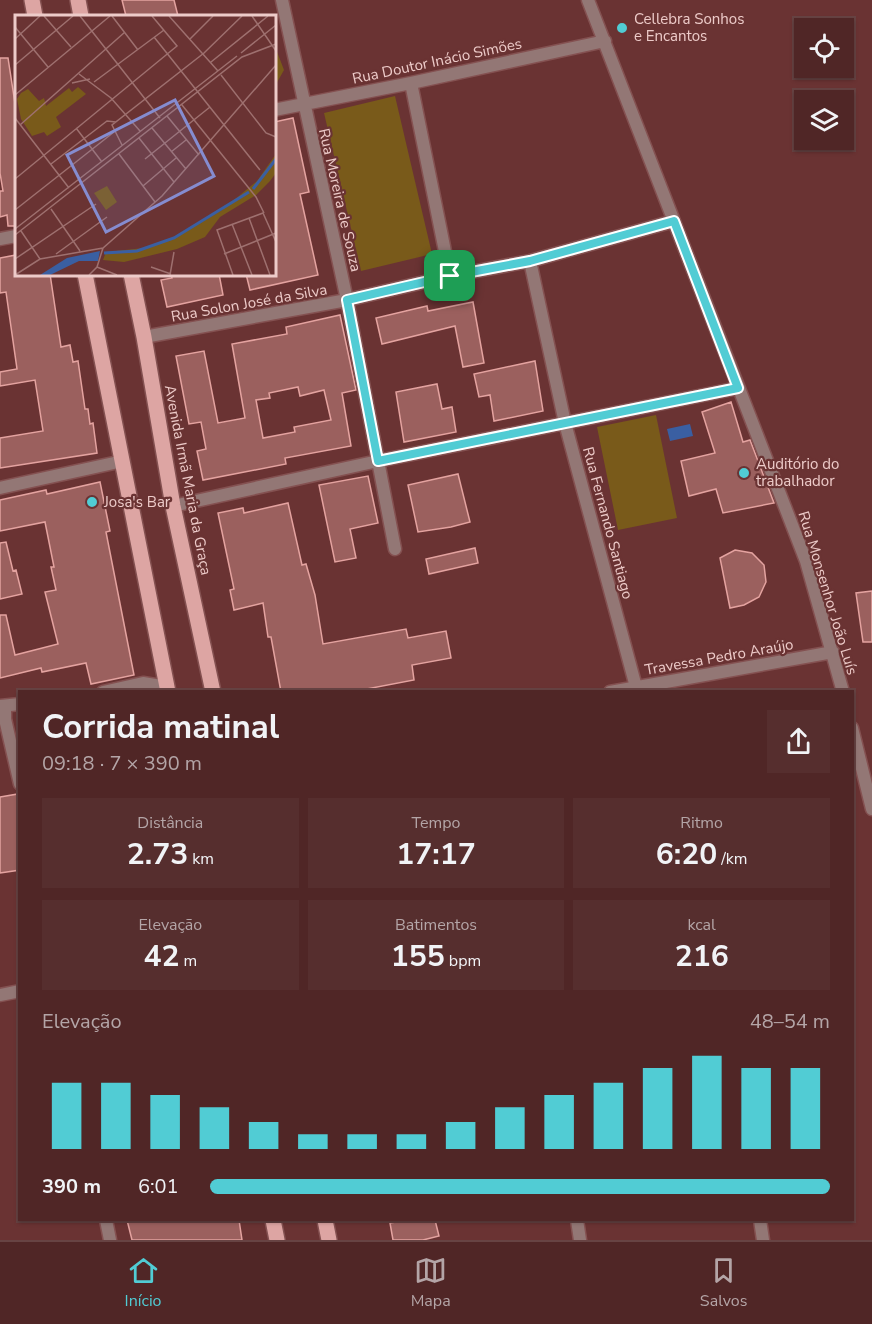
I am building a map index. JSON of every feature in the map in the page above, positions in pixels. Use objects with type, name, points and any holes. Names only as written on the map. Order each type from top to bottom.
[{"type":"main road","points":[[32,0],[35,15]]},
{"type":"main road","points":[[78,0],[81,15]]},
{"type":"main road","points":[[84,276],[167,689]]},
{"type":"main road","name":"Avenida Irmã Maria da Graça","points":[[131,276],[173,506],[213,690]]},
{"type":"main road","points":[[273,1221],[277,1240]]},
{"type":"main road","points":[[325,1221],[329,1240]]},
{"type":"street","name":"Rua Moreira de Souza","points":[[282,0],[347,300],[395,549]]},
{"type":"street","name":"Rua Monsenhor João Luís","points":[[588,0],[806,561],[842,690]]},
{"type":"street","name":"Rua Doutor Inácio Simões","points":[[276,110],[411,83],[605,40]]},
{"type":"street","points":[[411,83],[450,276]]},
{"type":"street","name":"Rua Solon José da Silva","points":[[144,337],[347,300],[450,276],[530,261],[674,221]]},
{"type":"street","points":[[0,239],[15,236]]},
{"type":"street","name":"Rua Fernando Santiago","points":[[530,261],[565,423],[636,687]]},
{"type":"street","points":[[173,506],[378,461],[738,388]]},
{"type":"street","points":[[0,488],[123,461]]},
{"type":"street","name":"Travessa Pedro Araújo","points":[[620,690],[833,652]]},
{"type":"street","points":[[112,690],[143,683],[167,689]]},
{"type":"street","points":[[18,704],[3,706],[18,775]]},
{"type":"street","points":[[854,736],[872,809]]},
{"type":"street","points":[[0,995],[18,990]]},
{"type":"street","points":[[106,1221],[110,1240]]},
{"type":"street","points":[[577,1221],[580,1240]]},
{"type":"street","points":[[760,1221],[763,1240]]},
{"type":"shaded area","points":[[276,49],[284,70],[276,84]]},
{"type":"shaded area","points":[[395,96],[432,254],[361,271],[324,113]]},
{"type":"shaded area","points":[[656,415],[677,518],[618,530],[597,427]]},
{"type":"water","points":[[690,424],[693,436],[670,441],[667,429]]},
{"type":"building","points":[[122,0],[174,0],[178,15],[126,15]]},
{"type":"building","points":[[0,58],[8,58],[15,104],[15,226],[8,226],[7,215],[0,217],[0,191],[3,191],[0,173]]},
{"type":"building","points":[[293,118],[309,192],[300,194],[318,275],[250,290],[246,276],[276,276],[276,122]]},
{"type":"building","points":[[15,255],[15,276],[50,276],[61,347],[70,345],[73,362],[78,361],[85,409],[88,409],[90,424],[93,423],[97,453],[0,468],[0,438],[43,431],[35,380],[0,386],[0,372],[17,369],[6,292],[0,293],[0,258]]},
{"type":"building","points":[[172,276],[219,276],[223,295],[167,307],[161,280],[172,278]]},
{"type":"building","points":[[473,302],[484,363],[463,367],[455,326],[382,344],[376,318],[427,306],[428,311]]},
{"type":"building","points":[[340,315],[356,390],[342,393],[351,446],[285,458],[286,464],[203,480],[197,451],[206,449],[201,422],[189,424],[176,356],[204,351],[218,423],[245,418],[232,344],[287,334],[286,327]],"holes":[[[298,387],[300,396],[324,390],[331,420],[294,427],[295,432],[263,438],[256,400],[270,398],[269,393]]]},
{"type":"building","points":[[535,361],[543,411],[494,421],[490,395],[479,397],[474,374]]},
{"type":"building","points":[[437,384],[442,409],[452,407],[456,432],[404,442],[396,392]]},
{"type":"building","points":[[731,402],[743,442],[750,440],[774,503],[723,513],[716,489],[689,496],[681,461],[715,453],[702,412]]},
{"type":"building","points":[[458,474],[470,522],[418,532],[408,485]]},
{"type":"building","points":[[368,476],[378,523],[350,529],[356,558],[335,562],[319,485]]},
{"type":"building","points":[[100,482],[110,531],[106,532],[134,675],[91,684],[86,663],[42,672],[41,668],[0,678],[0,615],[6,615],[15,655],[58,644],[45,592],[56,590],[45,522],[0,531],[0,500],[46,490],[47,494]]},
{"type":"building","points":[[288,503],[302,565],[306,564],[315,595],[323,644],[406,629],[408,638],[446,631],[451,658],[412,665],[414,680],[362,690],[281,690],[271,637],[268,637],[263,603],[234,610],[230,590],[234,589],[218,513],[243,508],[244,513]]},
{"type":"building","points":[[6,542],[13,571],[16,570],[22,594],[0,599],[0,543]]},
{"type":"building","points":[[475,548],[478,563],[429,574],[426,559]]},
{"type":"building","points":[[735,550],[752,553],[764,565],[766,582],[759,597],[744,605],[730,608],[720,558]]},
{"type":"building","points":[[872,591],[872,642],[863,642],[856,593]]},
{"type":"building","points":[[18,794],[18,870],[0,873],[0,797]]},
{"type":"building","points":[[127,1221],[239,1221],[242,1240],[132,1240]]},
{"type":"building","points":[[435,1221],[439,1236],[423,1240],[393,1240],[390,1223]]},
{"type":"place","name":"Cellebra Sonhos e Encantos","points":[[622,28]]},
{"type":"place","name":"Auditório do trabalhador","points":[[744,473]]},
{"type":"place","name":"Josa's Bar","points":[[92,502]]},
{"type":"route","points":[[674,221],[738,388],[378,461],[347,300],[450,276],[530,261],[674,221]]}]
